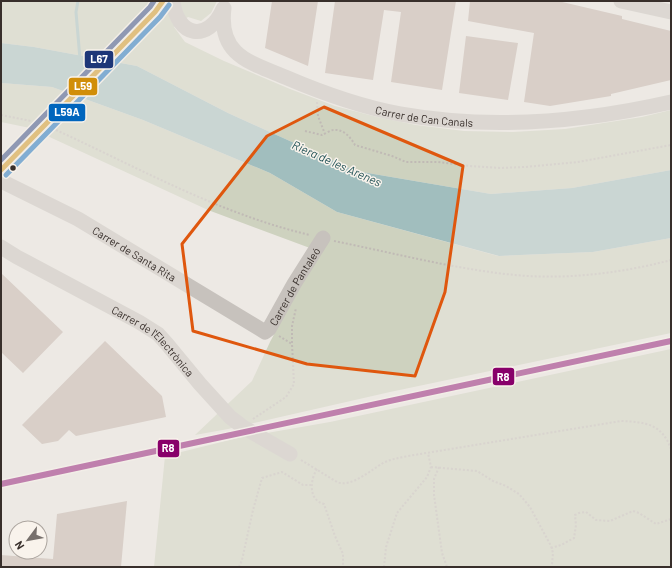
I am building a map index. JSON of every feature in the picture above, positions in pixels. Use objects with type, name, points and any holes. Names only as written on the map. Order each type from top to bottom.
[{"type":"street","points":[[142,25],[154,1]]},
{"type":"street","points":[[1,170],[142,25],[163,1]]},
{"type":"street","name":"Carrer de Can Canals","points":[[173,1],[176,16],[191,30],[196,32],[205,30],[214,24],[219,19],[225,4]]},
{"type":"street","points":[[621,1],[671,12]]},
{"type":"street","name":"Carrer de Can Canals","points":[[225,4],[222,19],[223,29],[228,43],[238,55],[257,65],[319,90],[361,104],[399,114],[432,119],[491,123],[549,121],[606,114],[671,102]]},
{"type":"street","name":"Carrer de Santa Rita","points":[[1,181],[78,219],[265,332]]},
{"type":"street","name":"Carrer de Pantaleó","points":[[265,332],[269,330],[294,284],[328,239]]},
{"type":"street","name":"Carrer de l'Electrònica","points":[[1,247],[158,334],[218,405],[243,427],[290,454]]},
{"type":"path","points":[[319,90],[317,105],[318,116],[325,134]]},
{"type":"path","points":[[1,115],[37,122]]},
{"type":"path","points":[[54,129],[200,198],[237,213],[284,229],[328,239],[467,268],[516,275],[541,276],[592,274],[649,266],[671,260]]},
{"type":"path","points":[[305,131],[322,135],[334,130],[341,131],[350,136],[355,146],[392,156],[406,162],[438,162],[500,168],[578,162],[671,145]]},
{"type":"path","points":[[243,427],[282,400],[290,392],[294,384],[292,326],[296,306]]},
{"type":"path","points":[[290,454],[342,484],[347,483],[392,460],[408,456],[621,421],[642,422],[650,425],[664,435],[671,449]]},
{"type":"path","points":[[384,567],[386,547],[396,513],[427,477],[431,466],[428,453]]},
{"type":"path","points":[[431,466],[477,471],[519,494],[530,508],[551,548],[553,553],[551,567]]},
{"type":"path","points":[[439,468],[434,479],[434,495],[442,553],[447,567]]},
{"type":"path","points":[[317,469],[311,486],[312,492],[317,500],[324,504],[343,554],[344,567]]},
{"type":"path","points":[[239,567],[262,478],[282,472],[303,485],[311,486]]},
{"type":"path","points":[[551,548],[561,545],[574,538],[576,525],[575,516],[579,513],[586,512],[596,520],[610,521],[634,511],[656,524],[671,519]]},
{"type":"highlighted area","points":[[324,107],[463,166],[445,292],[415,376],[307,364],[193,331],[182,244],[267,136]]},
{"type":"green space","points":[[1,1],[217,1],[211,13],[201,21],[188,17],[174,27],[185,42],[224,61],[335,106],[416,125],[464,131],[513,132],[565,129],[642,117],[671,110],[671,170],[572,188],[491,194],[356,171],[228,113],[137,66],[34,47],[1,43]]},
{"type":"green space","points":[[1,83],[52,87],[143,120],[270,173],[337,212],[498,256],[593,252],[671,238],[671,333],[195,435],[252,381],[270,342],[318,251],[208,210],[30,128],[1,122]]},
{"type":"green space","points":[[671,349],[671,567],[154,567],[165,456],[238,438],[330,422]]},
{"type":"water","name":"Riera de les Arenes","points":[[1,43],[34,47],[137,66],[228,113],[356,171],[491,194],[572,188],[671,170],[671,238],[593,252],[499,256],[337,212],[270,173],[143,120],[52,87],[1,83]]},
{"type":"building","points":[[272,1],[318,1],[308,66],[265,48]]},
{"type":"building","points":[[335,1],[456,1],[442,90],[391,82],[401,12],[384,10],[373,80],[325,73]]},
{"type":"building","points":[[470,1],[558,1],[622,16],[622,19],[671,31],[671,80],[611,94],[611,96],[550,106],[524,102],[534,33],[468,21]]},
{"type":"building","points":[[466,36],[518,43],[508,100],[459,93]]},
{"type":"building","points":[[1,273],[63,332],[23,373],[1,352]]},
{"type":"building","points":[[105,341],[162,396],[166,417],[76,436],[69,430],[58,441],[42,444],[22,425]]},
{"type":"building","points":[[127,501],[121,567],[1,567],[1,555],[8,556],[8,560],[53,559],[57,514]]},
{"type":"waterway","points":[[78,1],[76,12],[80,59]]},
{"type":"transit line","name":"L67","points":[[1,160],[150,7],[154,1]]},
{"type":"transit line","name":"L59","points":[[1,170],[155,12],[163,1]]},
{"type":"transit line","name":"L59A","points":[[6,175],[160,17],[169,5]]},
{"type":"transit line","name":"R8","points":[[1,484],[671,341]]}]
